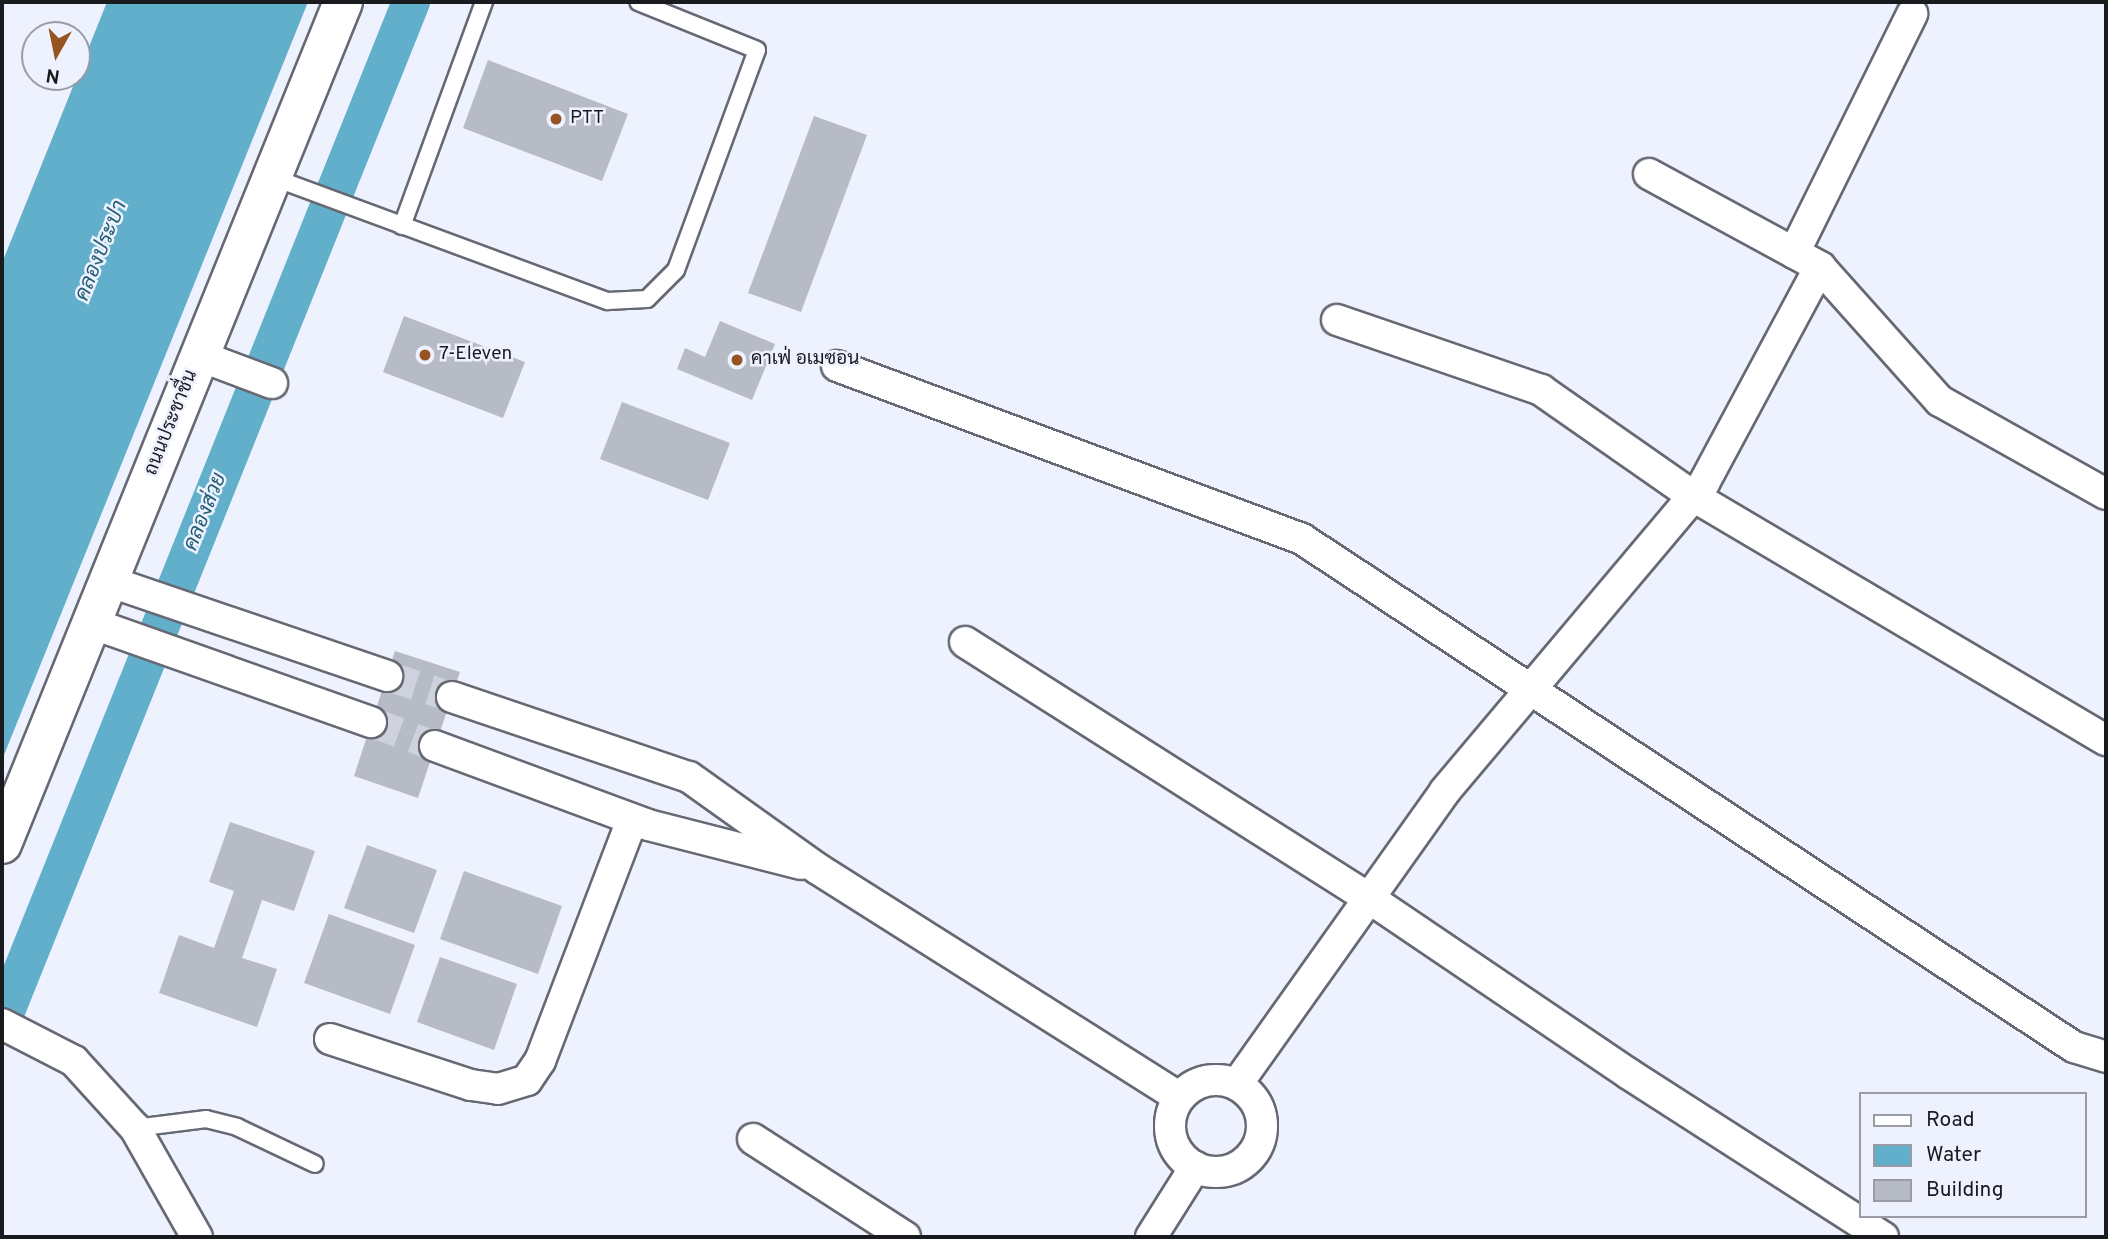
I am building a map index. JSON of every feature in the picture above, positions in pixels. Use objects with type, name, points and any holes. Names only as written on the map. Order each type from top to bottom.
[{"type":"street","name":"ถนนประชาชื่น","points":[[2,844],[108,581],[210,360],[272,177],[342,2]]},
{"type":"street","points":[[1794,253],[1912,14]]},
{"type":"street","points":[[1649,174],[1820,267],[1940,401],[2106,494]]},
{"type":"street","points":[[1237,1084],[1446,790],[1704,483],[1820,267]]},
{"type":"street","points":[[1337,320],[1541,390],[1693,496],[2106,740]]},
{"type":"street","points":[[210,360],[272,383]]},
{"type":"street","points":[[837,366],[1302,539],[1533,687],[2074,1047],[2106,1057]]},
{"type":"street","points":[[108,581],[387,676]]},
{"type":"street","points":[[91,623],[371,722]]},
{"type":"street","points":[[965,642],[1369,898],[1629,1074],[1883,1237]]},
{"type":"street","points":[[452,697],[689,777],[818,869],[1178,1097]]},
{"type":"street","points":[[435,746],[632,820],[818,869]]},
{"type":"street","points":[[330,1040],[471,1085],[498,1089],[527,1080],[540,1061],[632,820]]},
{"type":"street","points":[[2,1024],[74,1061],[135,1128],[197,1237]]},
{"type":"street","points":[[1205,1080],[1237,1084],[1259,1107],[1261,1139],[1248,1159],[1227,1171],[1195,1167],[1173,1144],[1169,1128],[1178,1097],[1205,1080]]},
{"type":"street","points":[[753,1139],[905,1237]]},
{"type":"street","points":[[1151,1237],[1195,1167]]},
{"type":"lane","points":[[394,223],[484,2]]},
{"type":"lane","points":[[272,177],[608,301],[647,299],[676,270],[757,50],[638,2]]},
{"type":"lane","points":[[135,1128],[206,1119],[237,1126],[315,1164]]},
{"type":"water","name":"คลองประปา","points":[[107,2],[308,2],[2,760],[2,263],[71,91],[91,91],[91,42]]},
{"type":"building","points":[[488,60],[628,114],[602,181],[463,128]]},
{"type":"building","points":[[814,116],[867,135],[801,312],[748,293]]},
{"type":"building","points":[[404,316],[525,362],[503,418],[383,372]]},
{"type":"building","points":[[720,321],[775,344],[752,400],[677,369],[685,348],[705,357]]},
{"type":"building","points":[[622,402],[730,443],[708,500],[600,459]]},
{"type":"building","points":[[395,651],[460,672],[418,798],[354,776]]},
{"type":"building","points":[[230,822],[315,851],[294,911],[262,900],[242,958],[277,969],[257,1027],[159,993],[179,935],[214,948],[234,891],[209,882]]},
{"type":"building","points":[[367,845],[437,870],[414,933],[344,908]]},
{"type":"building","points":[[464,871],[562,906],[538,974],[440,939]]},
{"type":"building","points":[[329,914],[415,945],[390,1014],[304,983]]},
{"type":"building","points":[[440,957],[517,984],[494,1050],[417,1022]]},
{"type":"waterway","name":"คลองส่วย","points":[[2,1021],[411,2]]},
{"type":"tunnel","points":[[387,676],[452,697]]},
{"type":"tunnel","points":[[371,722],[435,746]]},
{"type":"place","name":"PTT","points":[[556,119]]},
{"type":"place","name":"7-Eleven","points":[[425,355]]},
{"type":"place","name":"คาเฟ่ อเมซอน","points":[[737,360]]}]
